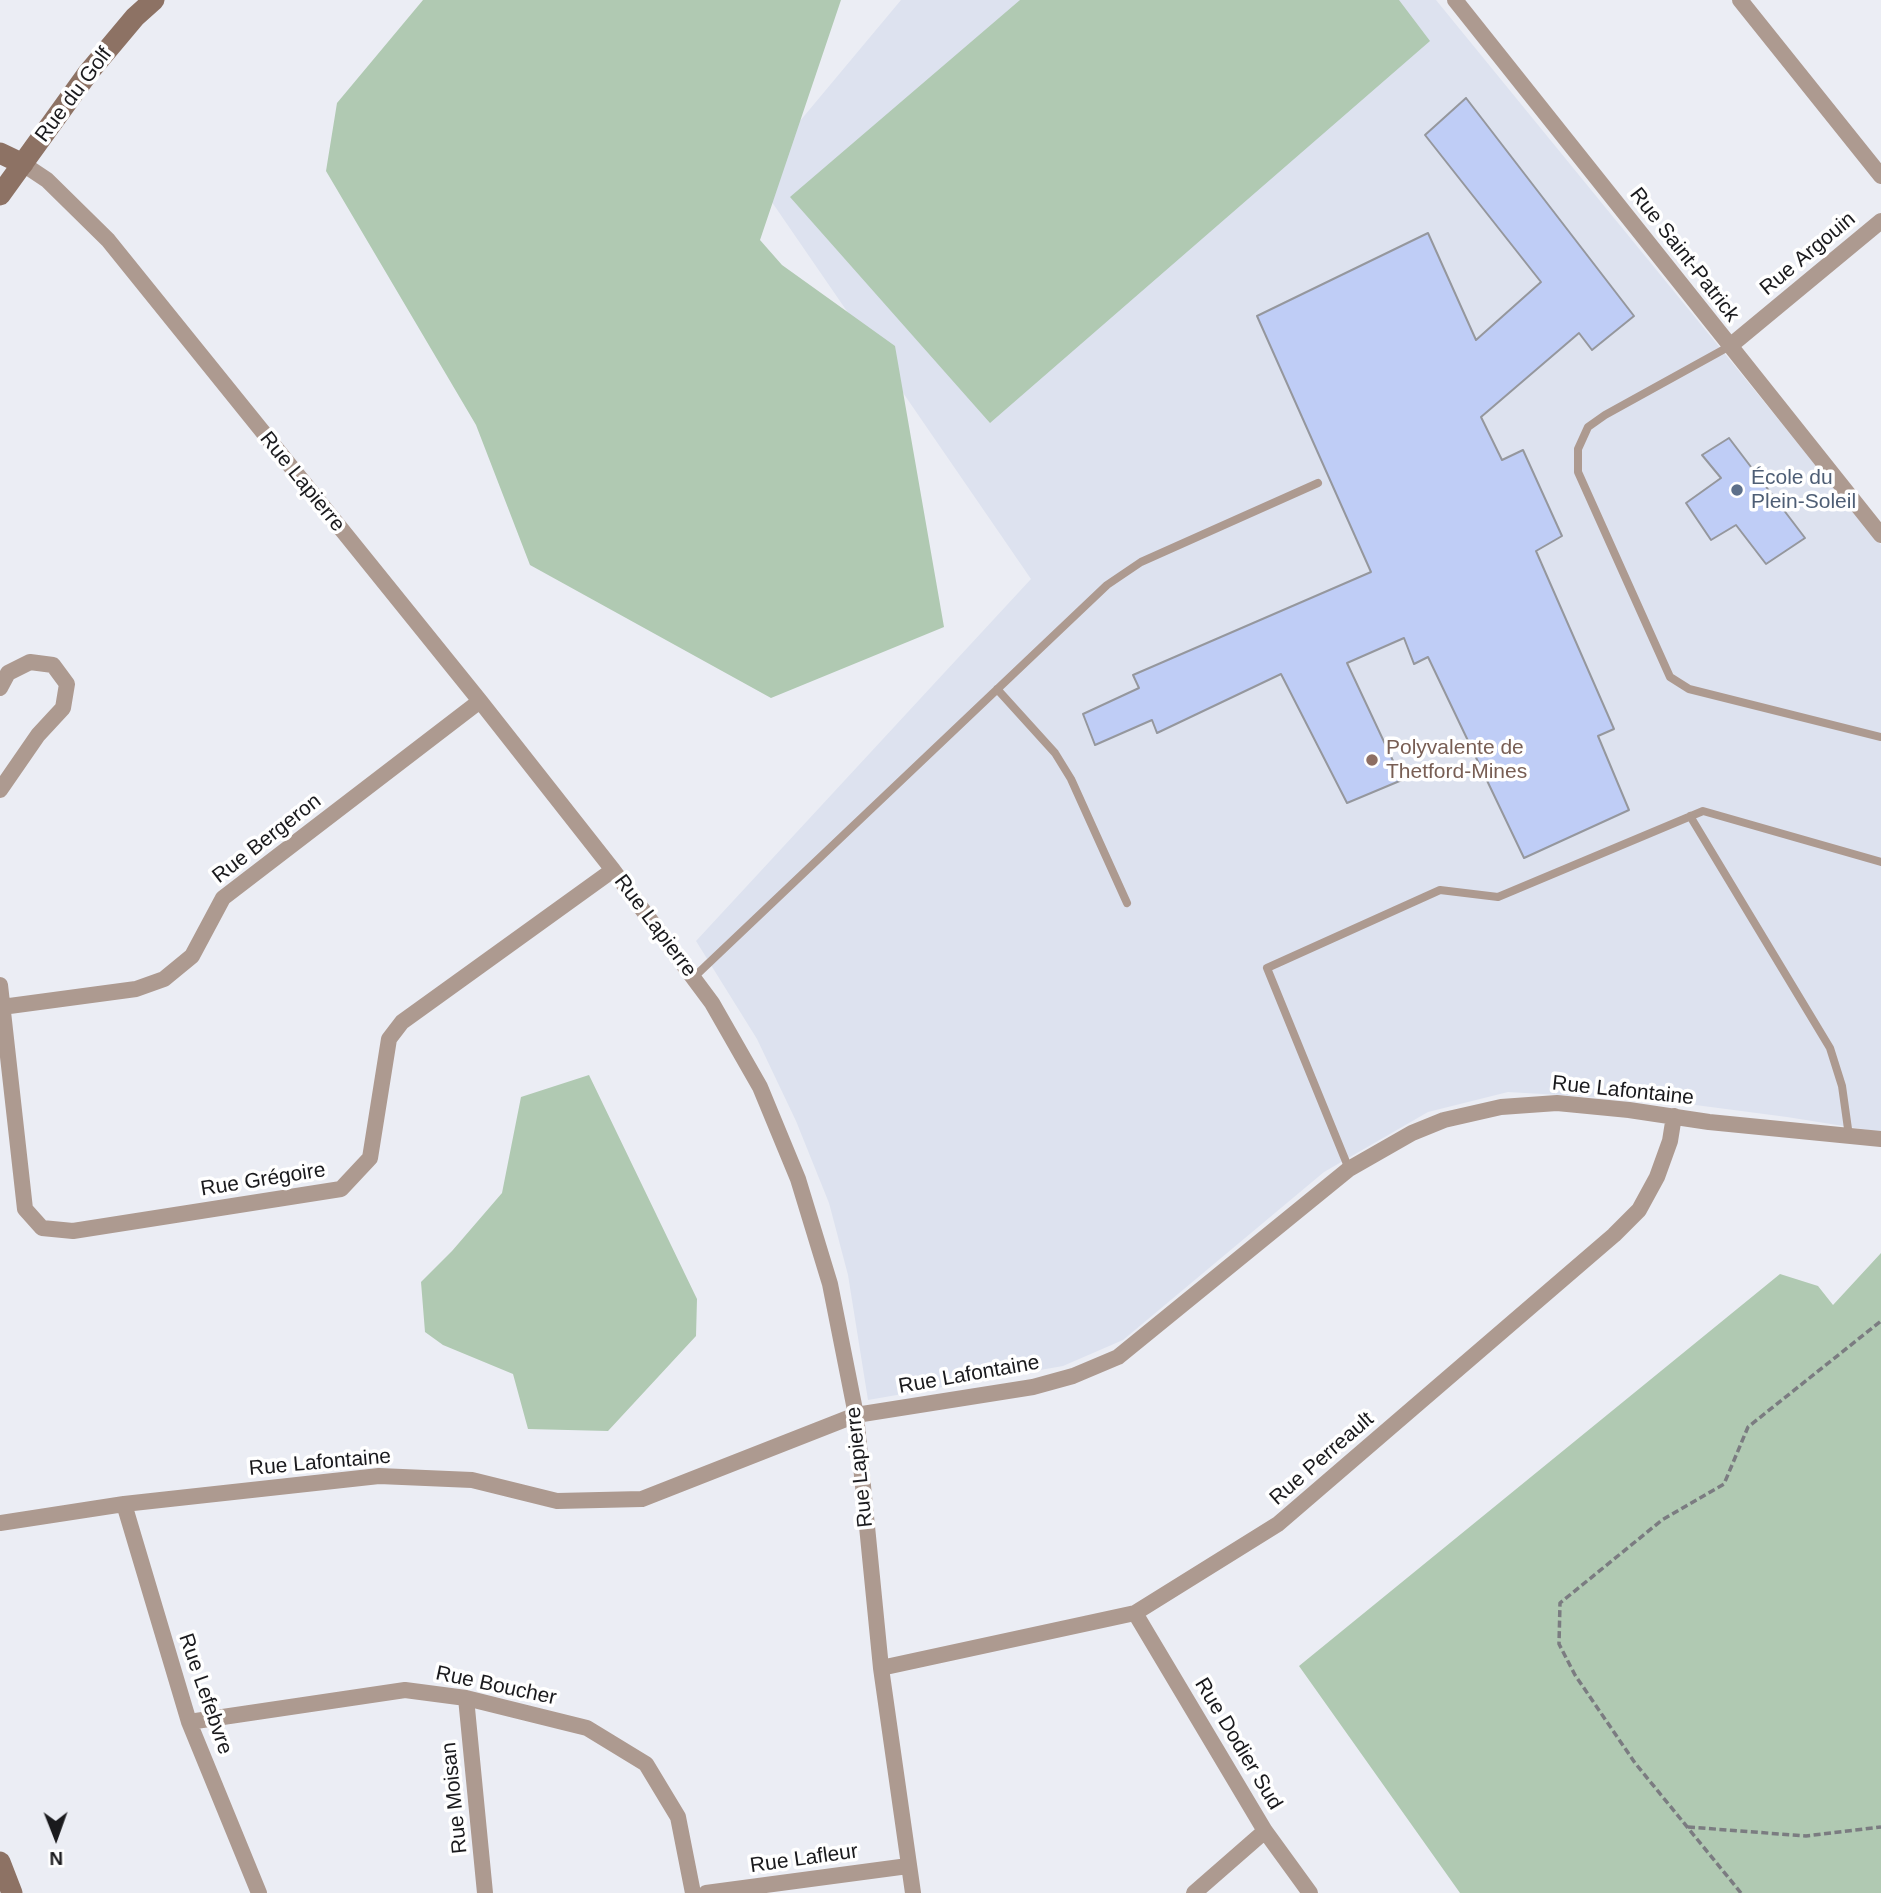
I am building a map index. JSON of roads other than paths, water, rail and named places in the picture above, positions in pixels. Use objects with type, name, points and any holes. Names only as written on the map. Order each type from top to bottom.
[{"type":"street","name":"Rue du Golf","points":[[0,195],[88,73],[135,17],[154,0]]},
{"type":"street","name":"Rue Saint-Patrick","points":[[1455,0],[1881,536]]},
{"type":"street","points":[[1740,0],[1881,176]]},
{"type":"street","name":"Rue Lapierre","points":[[0,153],[47,180],[108,240],[613,870],[712,1003],[760,1087],[798,1179],[830,1284],[856,1415],[881,1668],[913,1893]]},
{"type":"street","name":"Rue Argouin","points":[[1730,346],[1881,221]]},
{"type":"street","points":[[0,688],[8,673],[30,662],[53,665],[67,684],[63,708],[38,735],[0,790]]},
{"type":"street","name":"Rue Bergeron","points":[[2,1007],[136,989],[164,979],[192,956],[223,898],[480,701]]},
{"type":"street","name":"Rue Grégoire","points":[[0,985],[25,1209],[42,1228],[73,1231],[341,1189],[370,1157],[389,1040],[402,1022],[613,870]]},
{"type":"street","name":"Rue Lafontaine","points":[[0,1523],[124,1504],[379,1476],[472,1480],[557,1501],[642,1499],[856,1415],[1033,1387],[1073,1376],[1118,1357],[1349,1169],[1412,1133],[1444,1120],[1502,1107],[1558,1102],[1709,1122],[1881,1139]]},
{"type":"street","name":"Rue Perreault","points":[[881,1668],[1135,1613],[1278,1524],[1614,1235],[1639,1210],[1657,1177],[1670,1142],[1674,1116]]},
{"type":"street","name":"Rue Lefebvre","points":[[124,1504],[189,1722],[259,1893]]},
{"type":"street","name":"Rue Dodier Sud","points":[[1135,1613],[1265,1831],[1310,1893]]},
{"type":"street","name":"Rue Boucher","points":[[189,1722],[405,1690],[466,1698],[587,1728],[646,1764],[678,1817],[692,1893]]},
{"type":"street","name":"Rue Moisan","points":[[466,1698],[485,1893]]},
{"type":"street","points":[[1194,1893],[1265,1831]]},
{"type":"street","points":[[0,1862],[12,1893]]},
{"type":"street","name":"Rue Lafleur","points":[[706,1893],[908,1866]]},
{"type":"lane","points":[[1730,346],[1588,427],[1578,449],[1578,472],[1670,677],[1689,689],[1881,737]]},
{"type":"lane","points":[[693,978],[1107,585],[1141,562],[1318,483]]},
{"type":"lane","points":[[998,689],[1055,753],[1071,779],[1127,903]]},
{"type":"lane","points":[[1349,1169],[1266,968],[1440,890],[1498,897],[1703,811],[1881,862]]},
{"type":"lane","points":[[1690,816],[1830,1048],[1842,1086],[1849,1136]]},
{"type":"place","name":"École du Plein-Soleil","points":[[1737,490]]},
{"type":"place","name":"Polyvalente de Thetford-Mines","points":[[1372,760]]}]
